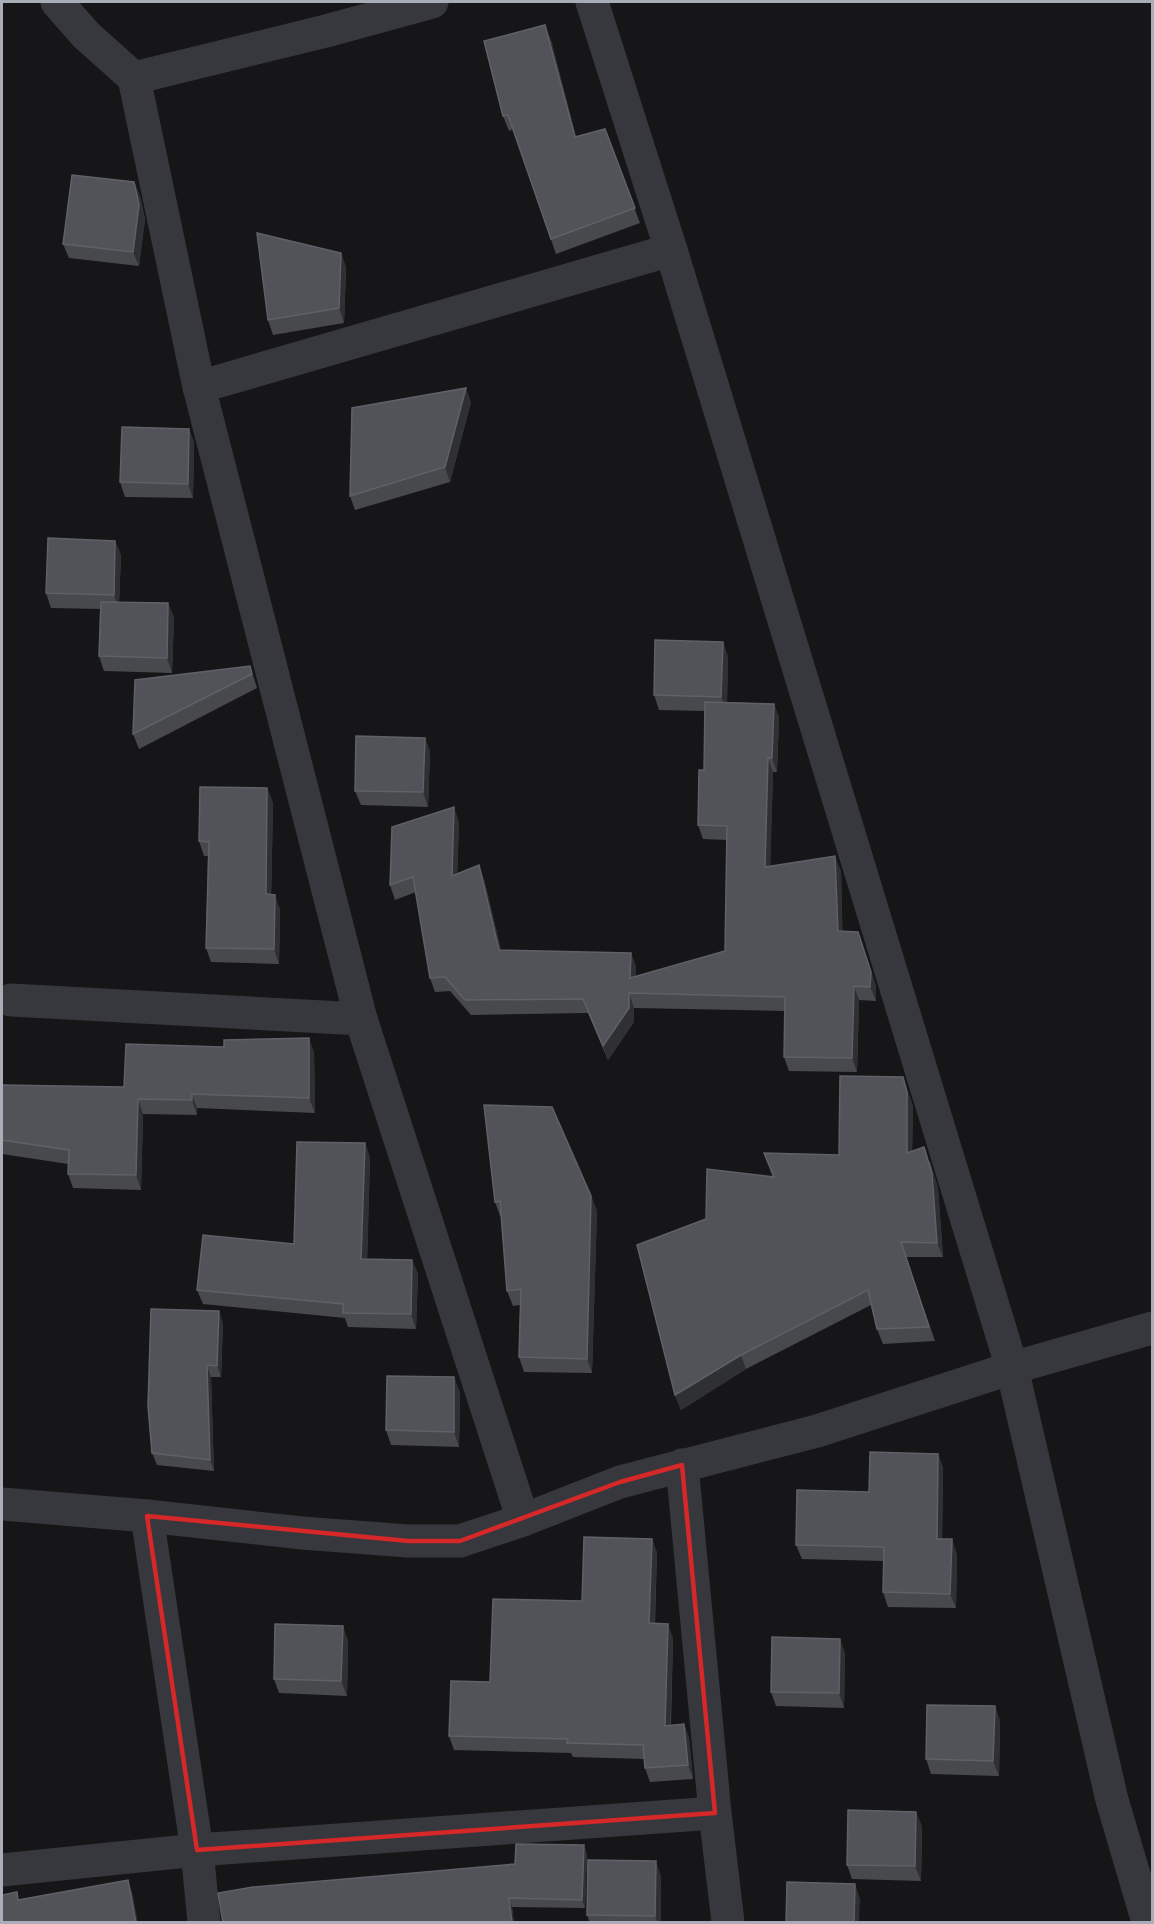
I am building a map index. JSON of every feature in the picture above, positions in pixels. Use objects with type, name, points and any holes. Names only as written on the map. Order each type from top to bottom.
[{"type":"street","points":[[57,2],[86,35],[134,78],[200,387],[362,1019],[524,1520]]},
{"type":"street","points":[[134,78],[326,31],[432,2]]},
{"type":"street","points":[[592,2],[672,250],[1012,1368],[1112,1800],[1148,1923]]},
{"type":"street","points":[[200,387],[672,250]]},
{"type":"street","points":[[11,1000],[362,1019]]},
{"type":"street","points":[[2,1504],[147,1516],[302,1533],[408,1541],[460,1541],[524,1520],[620,1482],[817,1431],[1012,1368],[1152,1328]]},
{"type":"street","points":[[682,1465],[715,1812],[728,1923]]},
{"type":"street","points":[[147,1516],[197,1850],[204,1923]]},
{"type":"street","points":[[2,1870],[197,1850],[715,1812]]},
{"type":"highlighted area","points":[[682,1465],[715,1813],[197,1850],[147,1516],[408,1541],[460,1541],[620,1482]]},
{"type":"building","points":[[545,25],[575,137],[605,129],[635,208],[551,239],[508,115],[503,116],[484,41]]},
{"type":"building","points":[[72,175],[134,182],[139,205],[133,252],[63,244]]},
{"type":"building","points":[[257,233],[341,253],[339,308],[268,320]]},
{"type":"building","points":[[466,388],[445,467],[350,496],[352,408]]},
{"type":"building","points":[[122,427],[189,429],[188,484],[120,482]]},
{"type":"building","points":[[48,538],[115,541],[114,595],[46,593]]},
{"type":"building","points":[[101,602],[168,603],[167,658],[99,656]]},
{"type":"building","points":[[655,640],[723,642],[721,697],[654,695]]},
{"type":"building","points":[[250,666],[252,674],[133,734],[135,680]]},
{"type":"building","points":[[705,702],[774,704],[772,758],[768,758],[765,867],[835,856],[838,931],[858,932],[871,972],[870,987],[854,986],[852,1058],[784,1057],[785,997],[629,993],[629,1008],[603,1046],[583,999],[465,1000],[445,977],[430,978],[413,877],[390,885],[392,827],[454,807],[452,876],[479,865],[499,950],[631,953],[630,978],[725,951],[727,826],[698,825],[699,770],[704,770]]},
{"type":"building","points":[[356,736],[425,738],[423,792],[355,791]]},
{"type":"building","points":[[200,787],[267,788],[266,894],[275,895],[274,949],[206,948],[209,842],[199,841]]},
{"type":"building","points":[[309,1038],[309,1098],[192,1094],[192,1100],[138,1099],[136,1175],[68,1174],[69,1150],[2,1140],[2,1085],[124,1087],[126,1044],[224,1047],[224,1040]]},
{"type":"building","points":[[840,1076],[903,1077],[907,1092],[907,1153],[924,1147],[932,1174],[937,1243],[901,1242],[929,1327],[877,1329],[868,1290],[741,1355],[675,1395],[637,1245],[706,1219],[707,1169],[774,1177],[764,1153],[839,1155]]},
{"type":"building","points":[[484,1105],[552,1107],[591,1196],[587,1359],[519,1357],[521,1289],[507,1291],[500,1201],[495,1202]]},
{"type":"building","points":[[297,1142],[365,1143],[361,1259],[412,1260],[411,1314],[343,1313],[343,1304],[197,1290],[203,1235],[294,1244]]},
{"type":"building","points":[[151,1309],[219,1311],[217,1366],[207,1365],[210,1460],[152,1453],[148,1406]]},
{"type":"building","points":[[387,1376],[454,1377],[454,1432],[386,1430]]},
{"type":"building","points":[[870,1452],[938,1454],[937,1539],[952,1539],[950,1594],[883,1592],[884,1547],[796,1545],[797,1490],[869,1492]]},
{"type":"building","points":[[584,1537],[652,1539],[649,1623],[668,1624],[665,1726],[684,1724],[688,1765],[645,1768],[643,1745],[567,1743],[568,1739],[449,1736],[451,1681],[490,1682],[493,1599],[582,1601]]},
{"type":"building","points":[[275,1624],[343,1626],[341,1681],[274,1679]]},
{"type":"building","points":[[772,1637],[840,1639],[839,1693],[771,1692]]},
{"type":"building","points":[[927,1705],[995,1706],[993,1761],[926,1759]]},
{"type":"building","points":[[848,1810],[916,1812],[915,1866],[847,1865]]},
{"type":"building","points":[[516,1844],[584,1845],[582,1900],[509,1898],[512,1923],[223,1923],[218,1893],[253,1887],[515,1864]]},
{"type":"building","points":[[588,1860],[656,1861],[655,1916],[587,1915]]},
{"type":"building","points":[[128,1880],[136,1923],[2,1923],[2,1895],[17,1892],[18,1900]]},
{"type":"building","points":[[787,1882],[855,1884],[854,1923],[786,1923]]}]
